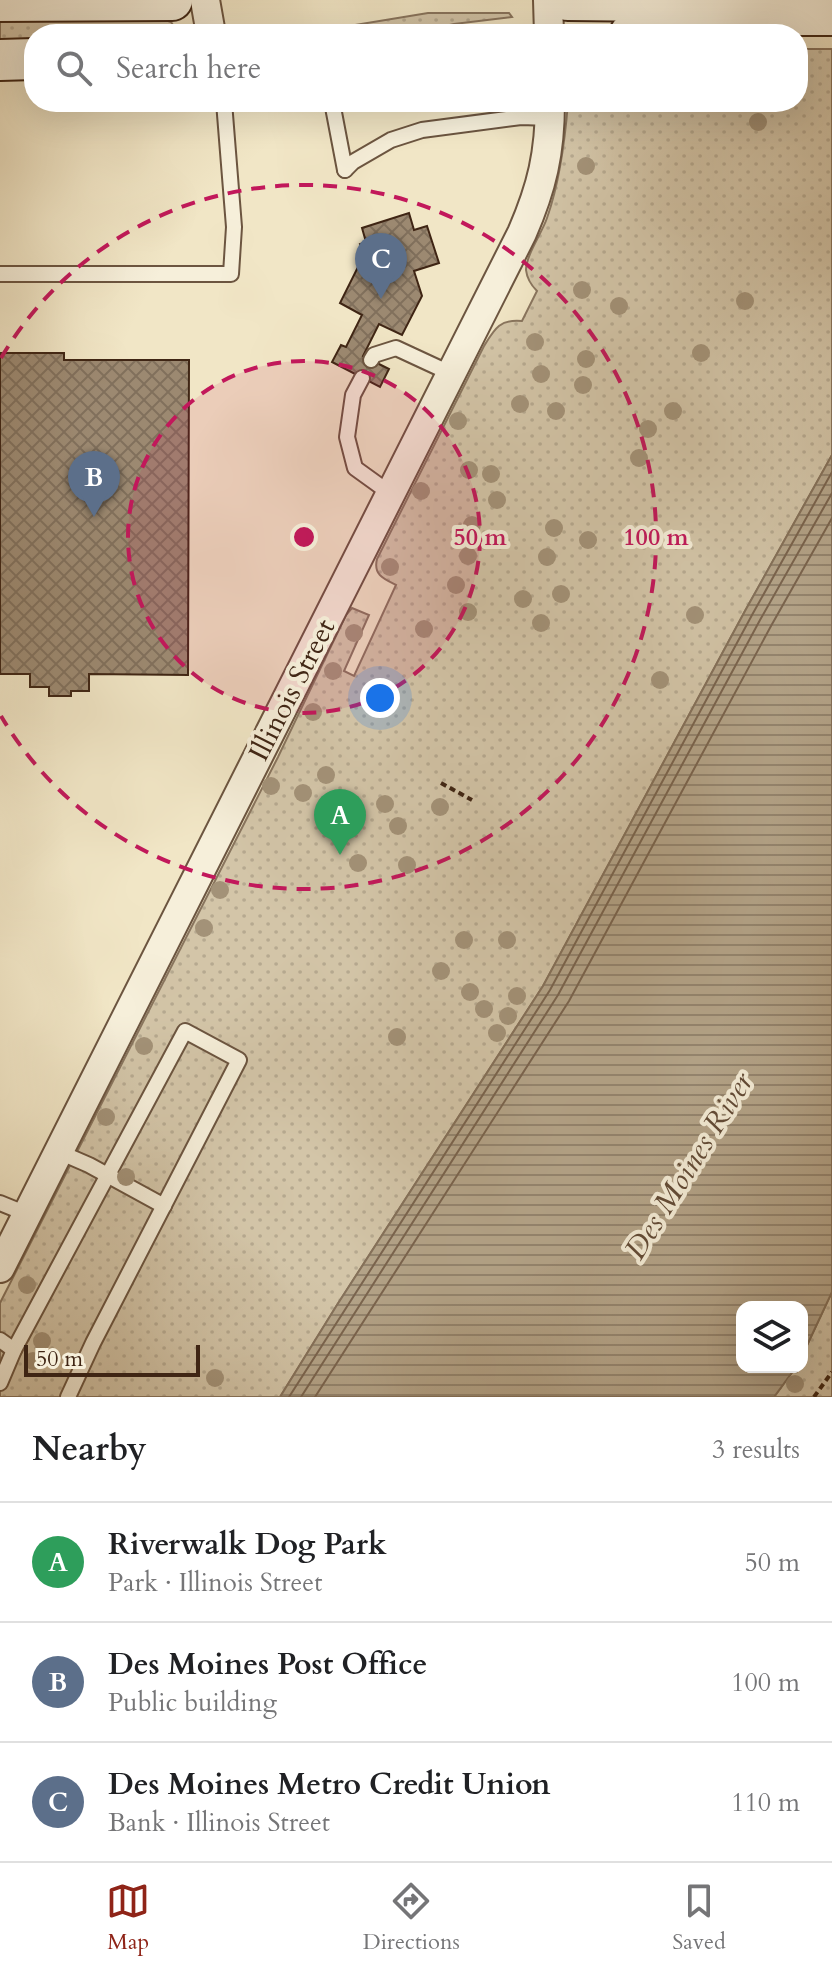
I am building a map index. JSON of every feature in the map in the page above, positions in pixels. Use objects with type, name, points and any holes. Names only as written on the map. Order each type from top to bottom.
[{"type":"main road","points":[[0,1],[172,0]]},
{"type":"main road","points":[[568,0],[694,2],[776,15]]},
{"type":"main road","points":[[707,24],[776,15],[832,15]]},
{"type":"main road","points":[[0,60],[24,59]]},
{"type":"street","points":[[205,0],[209,24]]},
{"type":"street","points":[[548,0],[549,24]]},
{"type":"street","name":"Illinois Street","points":[[0,1268],[522,233],[537,200],[546,160],[550,112]]},
{"type":"lane","points":[[0,274],[231,274],[234,227],[225,112]]},
{"type":"lane","points":[[334,112],[345,170],[391,140],[422,130],[542,112]]},
{"type":"lane","points":[[371,360],[374,355],[396,348],[452,374]]},
{"type":"lane","points":[[362,378],[353,395],[347,437],[355,468],[391,494]]},
{"type":"lane","points":[[0,1383],[14,1350],[185,1031],[239,1060],[68,1397]]},
{"type":"lane","points":[[59,1152],[164,1206]]},
{"type":"lane","points":[[0,1203],[27,1214]]},
{"type":"lane","points":[[0,1340],[14,1350]]},
{"type":"path","points":[[441,783],[472,800]]},
{"type":"path","points":[[814,1397],[832,1372]]},
{"type":"shaded area","points":[[428,13],[509,13],[512,17],[454,24],[361,24]]},
{"type":"shaded area","points":[[162,19],[172,24],[24,24],[24,42],[0,46],[0,20]]},
{"type":"shaded area","points":[[808,49],[832,49],[832,455],[543,986],[280,1397],[0,1397],[0,1303],[352,608],[369,615],[344,671],[354,676],[396,585],[378,573],[377,559],[491,334],[503,323],[522,321],[537,291],[528,279],[527,264],[547,218],[563,146],[567,112],[808,112]]},
{"type":"shaded area","points":[[832,1292],[832,1397],[774,1397],[792,1373],[808,1373],[808,1343]]},
{"type":"water","name":"Des Moines River","points":[[832,455],[832,1292],[808,1343],[808,1301],[736,1301],[736,1373],[792,1373],[774,1397],[280,1397],[543,986]]},
{"type":"building","points":[[409,213],[414,230],[427,226],[439,263],[414,271],[422,296],[402,335],[379,324],[363,356],[389,369],[380,387],[332,362],[341,345],[346,347],[362,315],[340,303],[364,255],[360,244],[366,242],[362,228]]},
{"type":"building","points":[[0,353],[64,353],[64,360],[189,360],[188,675],[89,674],[89,691],[71,691],[71,696],[49,696],[49,687],[30,687],[30,674],[0,674]]},
{"type":"place","name":"Des Moines Metro Credit Union","points":[[381,299]]},
{"type":"place","name":"Des Moines Post Office","points":[[94,517]]},
{"type":"place","name":"Riverwalk Dog Park","points":[[340,855]]}]
